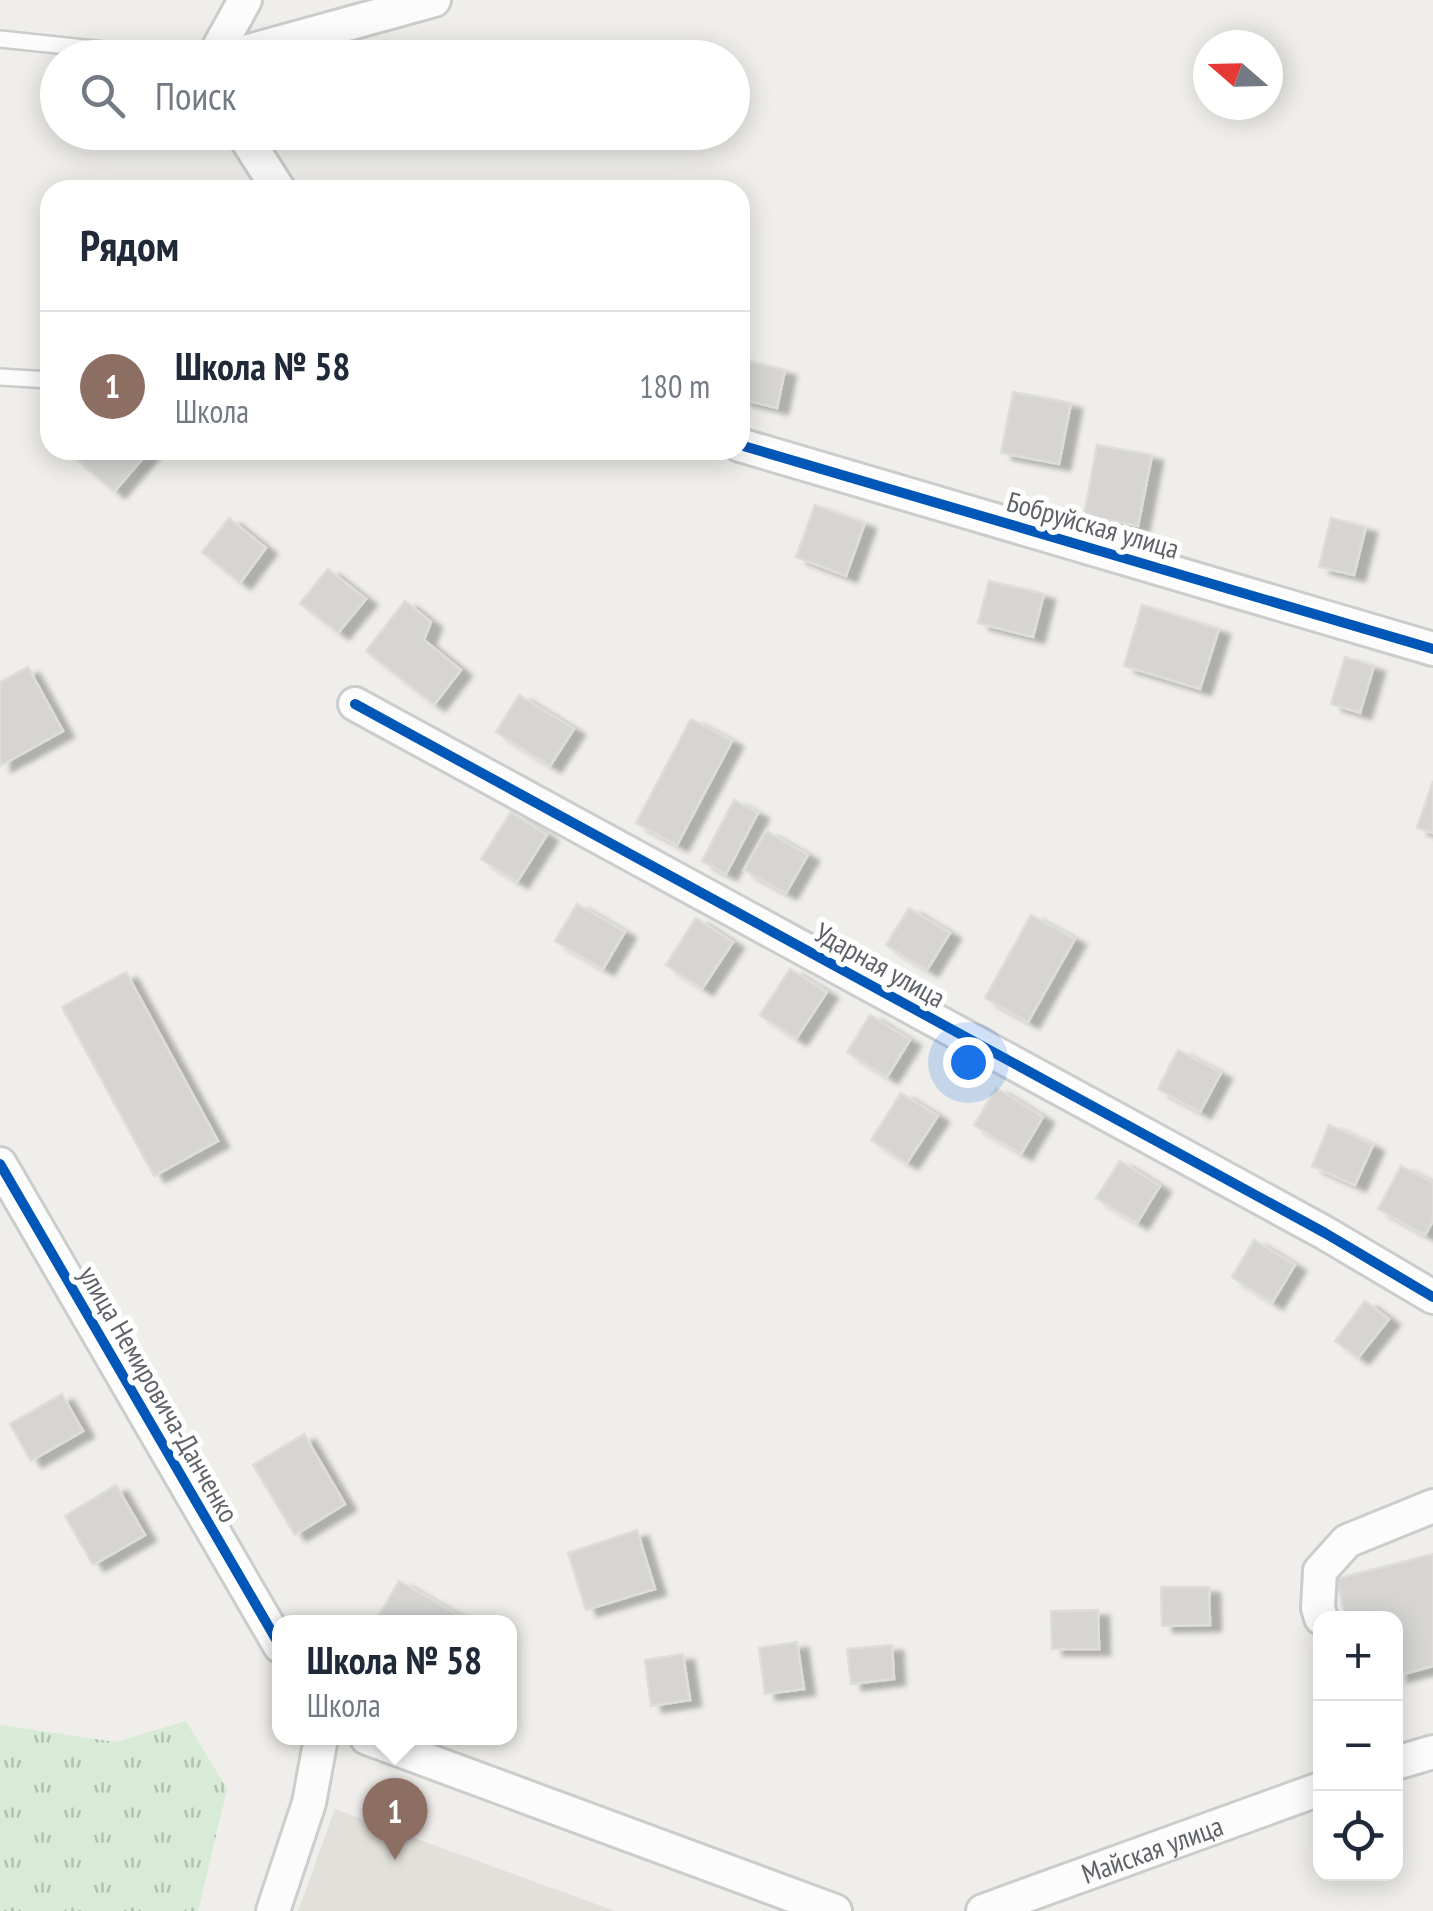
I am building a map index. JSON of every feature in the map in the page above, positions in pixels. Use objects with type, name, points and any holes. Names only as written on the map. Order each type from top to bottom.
[{"type":"street","points":[[223,40],[246,0]]},
{"type":"street","points":[[289,40],[434,0]]},
{"type":"street","points":[[254,150],[273,180]]},
{"type":"street","name":"Бобруйская улица","points":[[750,448],[1433,649]]},
{"type":"street","name":"Ударная улица","points":[[356,704],[1325,1233],[1433,1297]]},
{"type":"street","name":"улица Немировича-Данченко","points":[[0,1164],[272,1632]]},
{"type":"street","points":[[1319,1611],[1320,1571],[1347,1541],[1433,1506]]},
{"type":"street","points":[[273,1911],[310,1803],[320,1745]]},
{"type":"street","points":[[386,1745],[835,1911]]},
{"type":"street","points":[[1403,1762],[1433,1752]]},
{"type":"street","name":"Майская улица","points":[[983,1911],[1314,1791]]},
{"type":"lane","points":[[0,39],[40,43]]},
{"type":"lane","points":[[0,377],[40,379]]},
{"type":"shaded area","points":[[335,1809],[615,1911],[298,1911]]},
{"type":"green space","points":[[186,1721],[227,1789],[198,1911],[0,1911],[0,1725],[116,1742]]},
{"type":"building","points":[[750,361],[785,370],[777,408],[750,401]]},
{"type":"building","points":[[1013,392],[1071,403],[1059,464],[1001,453]]},
{"type":"building","points":[[1097,445],[1152,455],[1138,526],[1084,515]]},
{"type":"building","points":[[77,460],[141,460],[114,492]]},
{"type":"building","points":[[815,505],[865,523],[846,576],[796,557]]},
{"type":"building","points":[[229,518],[266,548],[240,583],[202,552]]},
{"type":"building","points":[[1331,518],[1366,527],[1354,575],[1319,567]]},
{"type":"building","points":[[328,569],[366,599],[338,633],[300,603]]},
{"type":"building","points":[[989,581],[1044,594],[1033,637],[978,623]]},
{"type":"building","points":[[405,601],[431,622],[424,640],[461,670],[434,705],[366,651]]},
{"type":"building","points":[[1142,605],[1219,629],[1200,689],[1124,666]]},
{"type":"building","points":[[1345,657],[1374,666],[1360,713],[1331,704]]},
{"type":"building","points":[[28,667],[63,731],[0,766],[0,682]]},
{"type":"building","points":[[519,695],[574,729],[550,766],[496,732]]},
{"type":"building","points":[[691,719],[732,741],[677,845],[636,823]]},
{"type":"building","points":[[1433,781],[1433,833],[1417,828]]},
{"type":"building","points":[[734,800],[758,813],[726,874],[702,861]]},
{"type":"building","points":[[511,812],[547,835],[517,882],[481,859]]},
{"type":"building","points":[[766,831],[808,855],[786,893],[744,870]]},
{"type":"building","points":[[577,904],[625,932],[603,969],[555,941]]},
{"type":"building","points":[[909,908],[950,933],[927,970],[886,945]]},
{"type":"building","points":[[1031,915],[1075,939],[1028,1022],[985,998]]},
{"type":"building","points":[[696,918],[733,942],[702,989],[666,965]]},
{"type":"building","points":[[790,969],[827,992],[796,1039],[760,1015]]},
{"type":"building","points":[[126,972],[218,1141],[154,1176],[62,1007]]},
{"type":"building","points":[[870,1015],[910,1040],[887,1077],[847,1052]]},
{"type":"building","points":[[1178,1050],[1221,1073],[1200,1112],[1158,1089]]},
{"type":"building","points":[[996,1088],[1043,1117],[1021,1154],[974,1125]]},
{"type":"building","points":[[901,1093],[938,1116],[907,1163],[871,1140]]},
{"type":"building","points":[[1329,1125],[1373,1145],[1355,1185],[1312,1166]]},
{"type":"building","points":[[1120,1161],[1160,1186],[1137,1223],[1096,1198]]},
{"type":"building","points":[[1401,1166],[1433,1183],[1433,1221],[1425,1235],[1378,1209]]},
{"type":"building","points":[[1254,1240],[1295,1265],[1272,1303],[1232,1277]]},
{"type":"building","points":[[1365,1301],[1389,1319],[1358,1358],[1335,1341]]},
{"type":"building","points":[[62,1394],[83,1431],[31,1461],[10,1424]]},
{"type":"building","points":[[304,1434],[345,1504],[295,1535],[253,1465]]},
{"type":"building","points":[[116,1485],[145,1535],[93,1565],[65,1516]]},
{"type":"building","points":[[637,1530],[655,1589],[586,1610],[568,1553]]},
{"type":"building","points":[[1433,1554],[1433,1666],[1403,1674],[1403,1611],[1344,1611],[1336,1579]]},
{"type":"building","points":[[399,1581],[458,1615],[379,1615]]},
{"type":"building","points":[[1161,1587],[1209,1587],[1210,1625],[1162,1626]]},
{"type":"building","points":[[1098,1610],[1099,1649],[1052,1649],[1051,1611]]},
{"type":"building","points":[[797,1642],[804,1689],[765,1694],[759,1648]]},
{"type":"building","points":[[892,1645],[894,1679],[851,1684],[847,1649]]},
{"type":"building","points":[[683,1654],[690,1700],[651,1706],[645,1660]]},
{"type":"cycle path","points":[[750,448],[1433,649]]},
{"type":"cycle path","points":[[355,704],[1325,1233],[1433,1297]]},
{"type":"cycle path","points":[[0,1164],[272,1632]]},
{"type":"place","name":"Школа № 58","points":[[395,1860]]}]
